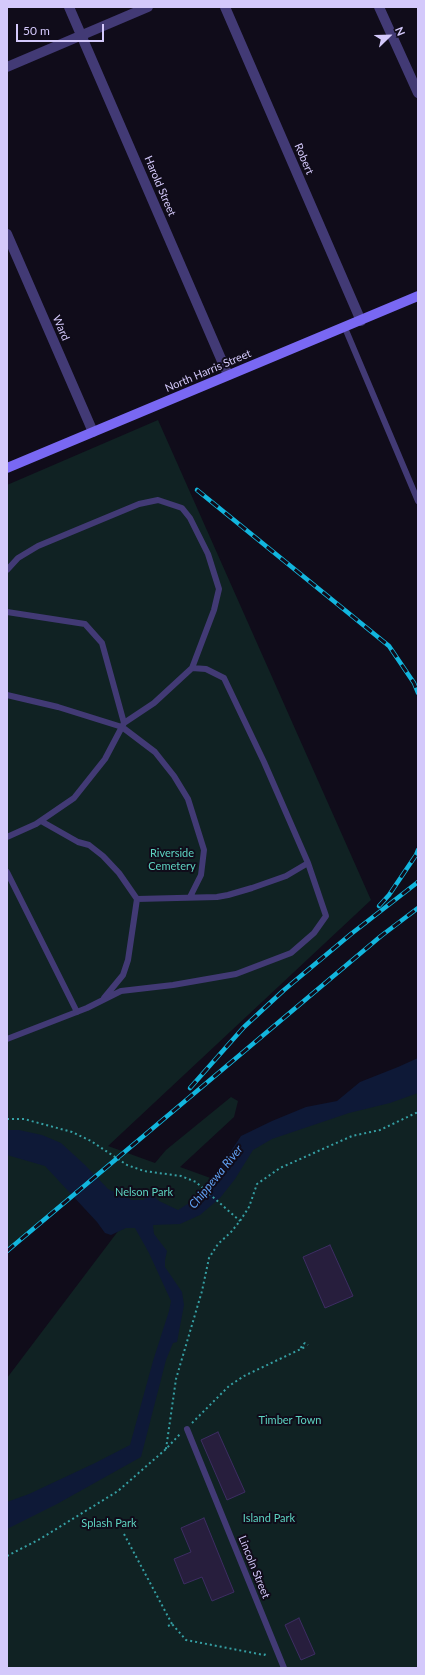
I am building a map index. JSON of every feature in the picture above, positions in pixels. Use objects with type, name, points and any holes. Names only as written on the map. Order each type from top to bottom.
[{"type":"street","name":"Harold Street","points":[[69,7],[228,375]]},
{"type":"street","points":[[7,66],[82,36],[148,7]]},
{"type":"street","name":"Robert","points":[[225,7],[361,321]]},
{"type":"street","points":[[380,7],[418,93]]},
{"type":"street","name":"Ward","points":[[7,234],[93,432]]},
{"type":"street","name":"North Harris Street","points":[[7,468],[228,375],[345,328],[418,296]]},
{"type":"lane","points":[[345,328],[418,501]]},
{"type":"lane","points":[[7,570],[18,558],[38,546],[139,504],[158,500],[182,508],[190,518],[206,548],[220,589],[214,610],[192,668],[154,703],[123,725],[105,759],[74,798],[41,821],[7,837]]},
{"type":"lane","points":[[7,612],[85,624],[102,643],[123,725]]},
{"type":"lane","points":[[7,1039],[77,1012],[121,991],[173,985],[236,974],[291,953],[314,933],[326,916],[308,863],[264,762],[224,678],[206,669],[192,668]]},
{"type":"lane","points":[[7,695],[58,706],[123,725],[155,752],[174,776],[188,799],[204,850],[201,875],[190,897]]},
{"type":"lane","points":[[41,821],[78,842],[89,845],[103,856],[119,873],[137,899],[130,948],[123,975],[102,1001]]},
{"type":"lane","points":[[137,899],[216,897],[252,888],[286,876],[308,863]]},
{"type":"lane","points":[[7,872],[77,1012]]},
{"type":"lane","name":"Lincoln Street","points":[[186,1429],[284,1668]]},
{"type":"path","points":[[166,1449],[176,1379],[202,1291],[209,1258],[218,1244],[240,1221],[249,1207],[257,1184],[280,1168],[352,1136],[380,1130],[418,1112]]},
{"type":"path","points":[[7,1119],[24,1119],[72,1132],[91,1141],[127,1165],[144,1171],[181,1176],[196,1182],[240,1221]]},
{"type":"path","points":[[301,1348],[305,1343],[308,1345]]},
{"type":"path","points":[[7,1556],[40,1539],[118,1491],[166,1449],[229,1386],[244,1376],[305,1346]]},
{"type":"path","points":[[124,1534],[172,1624],[186,1640],[264,1655],[277,1649]]},
{"type":"path","points":[[168,1626],[172,1624]]},
{"type":"green space","points":[[158,420],[371,900],[108,1146],[155,1163],[166,1150],[231,1097],[238,1101],[234,1117],[180,1167],[216,1180],[250,1135],[418,1081],[418,1668],[7,1668],[7,1378],[128,1218],[85,1185],[7,1249],[7,485]]},
{"type":"water","name":"Chippewa River","points":[[418,1058],[418,1093],[390,1103],[349,1113],[272,1139],[253,1150],[235,1179],[220,1198],[200,1215],[180,1224],[153,1225],[154,1234],[167,1251],[165,1267],[182,1292],[184,1305],[177,1342],[173,1343],[166,1360],[141,1457],[57,1504],[7,1529],[7,1502],[29,1494],[130,1445],[171,1301],[149,1253],[135,1228],[126,1228],[111,1235],[105,1233],[97,1222],[45,1166],[7,1155],[7,1130],[19,1130],[42,1135],[61,1143],[108,1189],[132,1200],[144,1200],[149,1190],[159,1201],[178,1210],[194,1200],[223,1163],[241,1136],[306,1107],[337,1101],[360,1082]]},
{"type":"building","points":[[330,1245],[353,1296],[325,1308],[303,1257]]},
{"type":"building","points":[[218,1432],[245,1492],[227,1500],[201,1440]]},
{"type":"building","points":[[204,1518],[234,1592],[212,1601],[202,1577],[184,1584],[174,1559],[191,1552],[181,1528]]},
{"type":"building","points":[[299,1618],[315,1654],[301,1660],[285,1625]]},
{"type":"railway","points":[[197,490],[389,646],[414,683],[418,693]]},
{"type":"railway","points":[[379,906],[389,895],[418,850]]},
{"type":"railway","points":[[190,1088],[244,1027],[284,990],[351,934],[418,882]]},
{"type":"railway","points":[[7,1251],[381,936],[418,908]]},
{"type":"park label","name":"Riverside Cemetery","points":[[172,859]]},
{"type":"park label","name":"Nelson Park","points":[[144,1192]]},
{"type":"park label","name":"Timber Town","points":[[290,1420]]},
{"type":"park label","name":"Island Park","points":[[269,1518]]},
{"type":"park label","name":"Splash Park","points":[[109,1523]]}]
